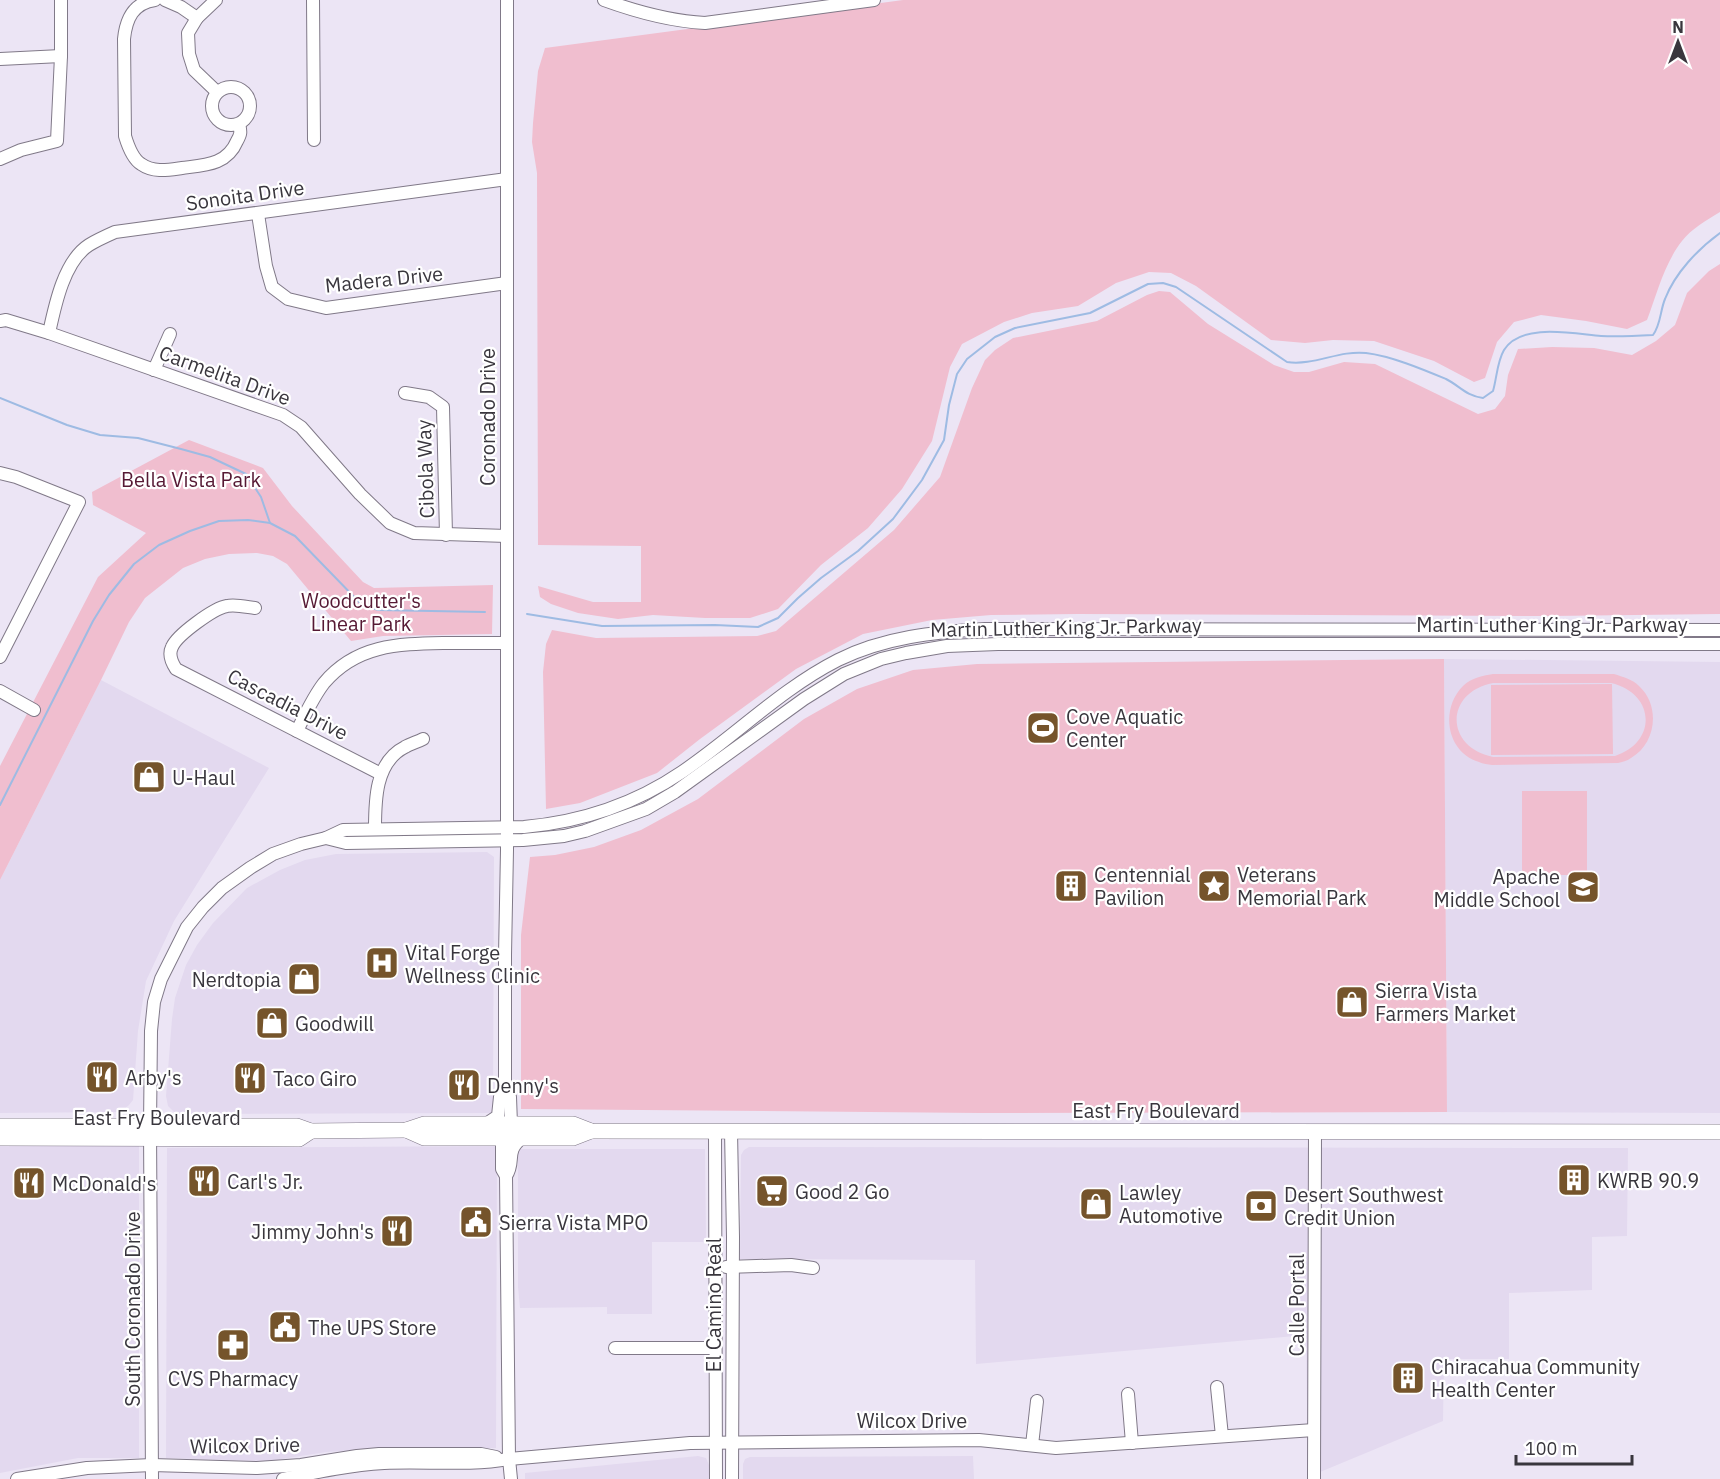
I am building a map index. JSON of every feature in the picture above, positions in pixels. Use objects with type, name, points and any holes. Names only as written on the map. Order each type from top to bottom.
[{"type":"main road","name":"East Fry Boulevard","points":[[0,1126],[299,1139],[311,1131],[406,1130],[423,1124],[573,1124],[591,1131],[1720,1132]]},
{"type":"main road","name":"East Fry Boulevard","points":[[406,1130],[423,1138],[573,1138],[591,1131]]},
{"type":"main road","name":"East Fry Boulevard","points":[[0,1138],[150,1132]]},
{"type":"street","points":[[0,159],[21,150],[57,141],[61,0]]},
{"type":"street","points":[[155,0],[146,1],[133,11],[126,25],[124,39],[125,136],[128,147],[140,164],[159,171],[212,165],[226,158],[236,146],[242,132],[240,124]]},
{"type":"street","points":[[165,0],[197,18]]},
{"type":"street","points":[[216,0],[197,18],[188,33],[189,54],[194,70],[217,92]]},
{"type":"street","points":[[313,0],[314,140]]},
{"type":"street","name":"Coronado Drive","points":[[505,1089],[507,0]]},
{"type":"street","points":[[604,0],[680,22],[705,23],[874,0]]},
{"type":"street","points":[[0,59],[61,56]]},
{"type":"street","points":[[231,86],[244,92],[250,101],[248,116],[240,124],[226,125],[214,117],[211,104],[217,92],[231,86]]},
{"type":"street","name":"Sonoita Drive","points":[[49,333],[56,303],[71,264],[87,246],[115,232],[507,179]]},
{"type":"street","name":"Madera Drive","points":[[258,214],[266,266],[272,286],[288,299],[326,308],[507,283]]},
{"type":"street","name":"Carmelita Drive","points":[[0,321],[49,333],[283,415],[301,427],[360,494],[390,523],[414,533],[507,536]]},
{"type":"street","points":[[154,370],[170,334]]},
{"type":"street","name":"Cibola Way","points":[[405,393],[429,397],[443,407],[446,535]]},
{"type":"street","points":[[0,473],[79,502],[0,657]]},
{"type":"street","name":"Cascadia Drive","points":[[255,608],[228,606],[211,612],[192,626],[172,647],[170,655],[176,669],[381,774]]},
{"type":"street","name":"Martin Luther King Jr. Parkway","points":[[326,838],[346,843],[507,834],[573,820],[616,806],[644,794],[682,772],[798,684],[820,670],[864,649],[923,634],[985,630],[1720,630]]},
{"type":"street","points":[[297,731],[313,699],[325,682],[352,659],[370,651],[409,644],[507,643]]},
{"type":"street","name":"Martin Luther King Jr. Parkway","points":[[326,838],[343,830],[375,829],[507,834],[541,840],[608,824],[645,809],[675,792],[844,674],[881,659],[926,649],[998,644],[1720,644]]},
{"type":"street","points":[[0,692],[34,710]]},
{"type":"street","points":[[375,829],[376,791],[381,774],[402,747],[423,739]]},
{"type":"street","points":[[150,1132],[151,1031],[154,1002],[161,979],[188,927],[203,907],[222,888],[250,868],[273,854],[326,838]]},
{"type":"street","points":[[486,1124],[498,1116],[500,1097],[505,1089],[510,1097],[511,1124]]},
{"type":"street","name":"El Camino Real","points":[[714,1131],[716,1479]]},
{"type":"street","name":"El Camino Real","points":[[731,1131],[732,1479]]},
{"type":"street","name":"South Coronado Drive","points":[[150,1132],[152,1479]]},
{"type":"street","name":"Calle Portal","points":[[1314,1479],[1315,1132]]},
{"type":"street","points":[[502,1138],[502,1169],[506,1176],[511,1479]]},
{"type":"street","points":[[506,1176],[510,1169],[510,1153],[514,1144],[522,1138]]},
{"type":"street","points":[[716,1267],[791,1265],[813,1268]]},
{"type":"street","points":[[615,1348],[716,1348]]},
{"type":"street","points":[[1217,1387],[1222,1436]]},
{"type":"street","points":[[1128,1394],[1132,1443]]},
{"type":"street","points":[[1032,1445],[1037,1401]]},
{"type":"street","name":"Wilcox Drive","points":[[283,1479],[344,1467],[385,1463],[487,1463],[509,1459],[715,1442],[979,1440],[1056,1448],[1314,1430]]},
{"type":"street","name":"Wilcox Drive","points":[[17,1479],[87,1468],[152,1465],[256,1468],[301,1465],[379,1454],[480,1454],[509,1459]]},
{"type":"shaded area","name":"Apache Middle School","points":[[1444,659],[1720,662],[1720,1113],[1447,1112]]},
{"type":"shaded area","points":[[101,680],[269,768],[174,921],[146,981],[138,1031],[133,1100],[121,1112],[0,1113],[0,880]]},
{"type":"shaded area","points":[[487,852],[494,857],[493,1113],[176,1114],[168,1106],[166,1096],[172,1019],[175,998],[186,965],[213,923],[247,888],[280,870],[305,860],[336,854]]},
{"type":"shaded area","points":[[0,1144],[139,1145],[139,1458],[78,1458],[0,1473]]},
{"type":"shaded area","points":[[497,1146],[496,1448],[387,1448],[327,1452],[268,1461],[166,1458],[167,1148]]},
{"type":"shaded area","points":[[749,1147],[1628,1148],[1627,1236],[1592,1237],[1592,1290],[1509,1293],[1509,1359],[1444,1359],[1443,1421],[1308,1477],[1306,1335],[976,1364],[975,1260],[740,1259],[741,1155]]},
{"type":"shaded area","points":[[518,1149],[705,1149],[706,1242],[652,1242],[652,1314],[607,1314],[607,1307],[520,1308]]},
{"type":"shaded area","points":[[698,1456],[706,1458],[709,1465],[709,1479],[525,1479],[525,1473]]},
{"type":"shaded area","points":[[973,1456],[974,1479],[743,1479],[743,1464],[745,1459],[750,1457]]},
{"type":"green space","points":[[903,0],[1720,0],[1720,212],[1682,241],[1666,269],[1647,320],[1627,329],[1541,315],[1514,322],[1497,342],[1485,378],[1474,382],[1434,361],[1374,341],[1333,340],[1305,343],[1271,340],[1196,286],[1171,273],[1149,272],[1116,283],[1078,306],[1032,313],[1004,322],[962,344],[950,367],[932,441],[902,489],[868,528],[821,565],[778,609],[750,618],[653,615],[618,619],[578,613],[551,604],[540,597],[538,586],[593,602],[641,602],[641,546],[538,545],[537,173],[532,142],[538,71],[545,48]]},
{"type":"green space","points":[[1720,264],[1720,614],[1550,616],[1078,614],[991,615],[932,620],[863,634],[796,669],[657,773],[580,803],[546,809],[543,672],[546,644],[552,630],[596,638],[757,636],[776,631],[894,530],[940,477],[972,388],[985,360],[1013,338],[1097,321],[1147,295],[1159,291],[1170,292],[1208,324],[1274,365],[1294,372],[1309,372],[1344,362],[1375,364],[1478,414],[1495,409],[1505,396],[1508,375],[1518,349],[1594,348],[1632,355],[1656,341],[1675,325],[1687,293],[1709,271]]},
{"type":"green space","name":"Woodcutter's Linear Park","points":[[189,440],[263,468],[292,506],[363,582],[374,588],[493,585],[492,634],[383,636],[351,641],[287,564],[273,556],[257,553],[229,554],[205,559],[183,568],[145,598],[129,622],[0,880],[0,766],[98,577],[146,533],[93,505],[92,492]]},
{"type":"green space","points":[[1444,659],[1447,1112],[979,1113],[521,1109],[521,935],[530,857],[555,855],[594,847],[641,830],[698,799],[804,719],[857,689],[913,670],[977,664]]},
{"type":"green space","points":[[1493,674],[1614,674],[1624,677],[1639,686],[1651,704],[1653,724],[1646,744],[1628,760],[1618,763],[1492,765],[1481,763],[1468,757],[1459,749],[1453,740],[1449,718],[1456,695],[1466,683]],"holes":[[[1493,683],[1611,683],[1626,688],[1636,697],[1643,707],[1646,718],[1639,740],[1629,749],[1615,756],[1493,757],[1477,751],[1459,732],[1457,720],[1459,708],[1466,697],[1477,688]]]},
{"type":"green space","points":[[1612,684],[1613,754],[1491,755],[1491,685]]},
{"type":"green space","points":[[1522,791],[1587,791],[1587,875],[1522,875]]},
{"type":"waterway","points":[[527,614],[602,626],[758,627],[778,618],[821,578],[858,551],[893,519],[922,480],[944,440],[949,405],[957,374],[967,359],[995,337],[1015,328],[1090,313],[1148,284],[1163,283],[1176,287],[1287,362],[1307,362],[1346,354],[1366,353],[1427,371],[1446,379],[1472,395],[1483,398],[1493,391],[1498,365],[1504,350],[1512,341],[1523,336],[1549,332],[1607,336],[1653,335],[1669,289],[1696,254],[1720,233]]},
{"type":"waterway","points":[[0,398],[67,425],[100,435],[138,438],[210,457],[246,474],[261,497],[270,523]]},
{"type":"waterway","points":[[0,805],[93,621],[109,595],[134,564],[159,545],[190,531],[219,521],[248,520],[270,523],[295,536],[361,604],[378,610],[485,612]]},
{"type":"place","name":"Cove Aquatic Center","points":[[1043,728]]},
{"type":"place","name":"U-Haul","points":[[149,777]]},
{"type":"place","name":"Centennial Pavilion","points":[[1071,886]]},
{"type":"place","name":"Veterans Memorial Park","points":[[1214,886]]},
{"type":"place","name":"Apache Middle School","points":[[1583,887]]},
{"type":"place","name":"Vital Forge Wellness Clinic","points":[[382,963]]},
{"type":"place","name":"Nerdtopia","points":[[304,979]]},
{"type":"place","name":"Sierra Vista Farmers Market","points":[[1352,1002]]},
{"type":"place","name":"Goodwill","points":[[272,1023]]},
{"type":"place","name":"Arby's","points":[[102,1077]]},
{"type":"place","name":"Taco Giro","points":[[250,1078]]},
{"type":"place","name":"Denny's","points":[[464,1085]]},
{"type":"place","name":"KWRB 90.9","points":[[1574,1180]]},
{"type":"place","name":"Carl's Jr.","points":[[204,1181]]},
{"type":"place","name":"McDonald's","points":[[29,1183]]},
{"type":"place","name":"Good 2 Go","points":[[772,1191]]},
{"type":"place","name":"Lawley Automotive","points":[[1096,1204]]},
{"type":"place","name":"Desert Southwest Credit Union","points":[[1261,1206]]},
{"type":"place","name":"Sierra Vista MPO","points":[[476,1222]]},
{"type":"place","name":"Jimmy John's","points":[[397,1231]]},
{"type":"place","name":"The UPS Store","points":[[285,1327]]},
{"type":"place","name":"CVS Pharmacy","points":[[233,1345]]},
{"type":"place","name":"Chiracahua Community Health Center","points":[[1408,1378]]},
{"type":"park label","name":"Bella Vista Park","points":[[191,479]]}]
